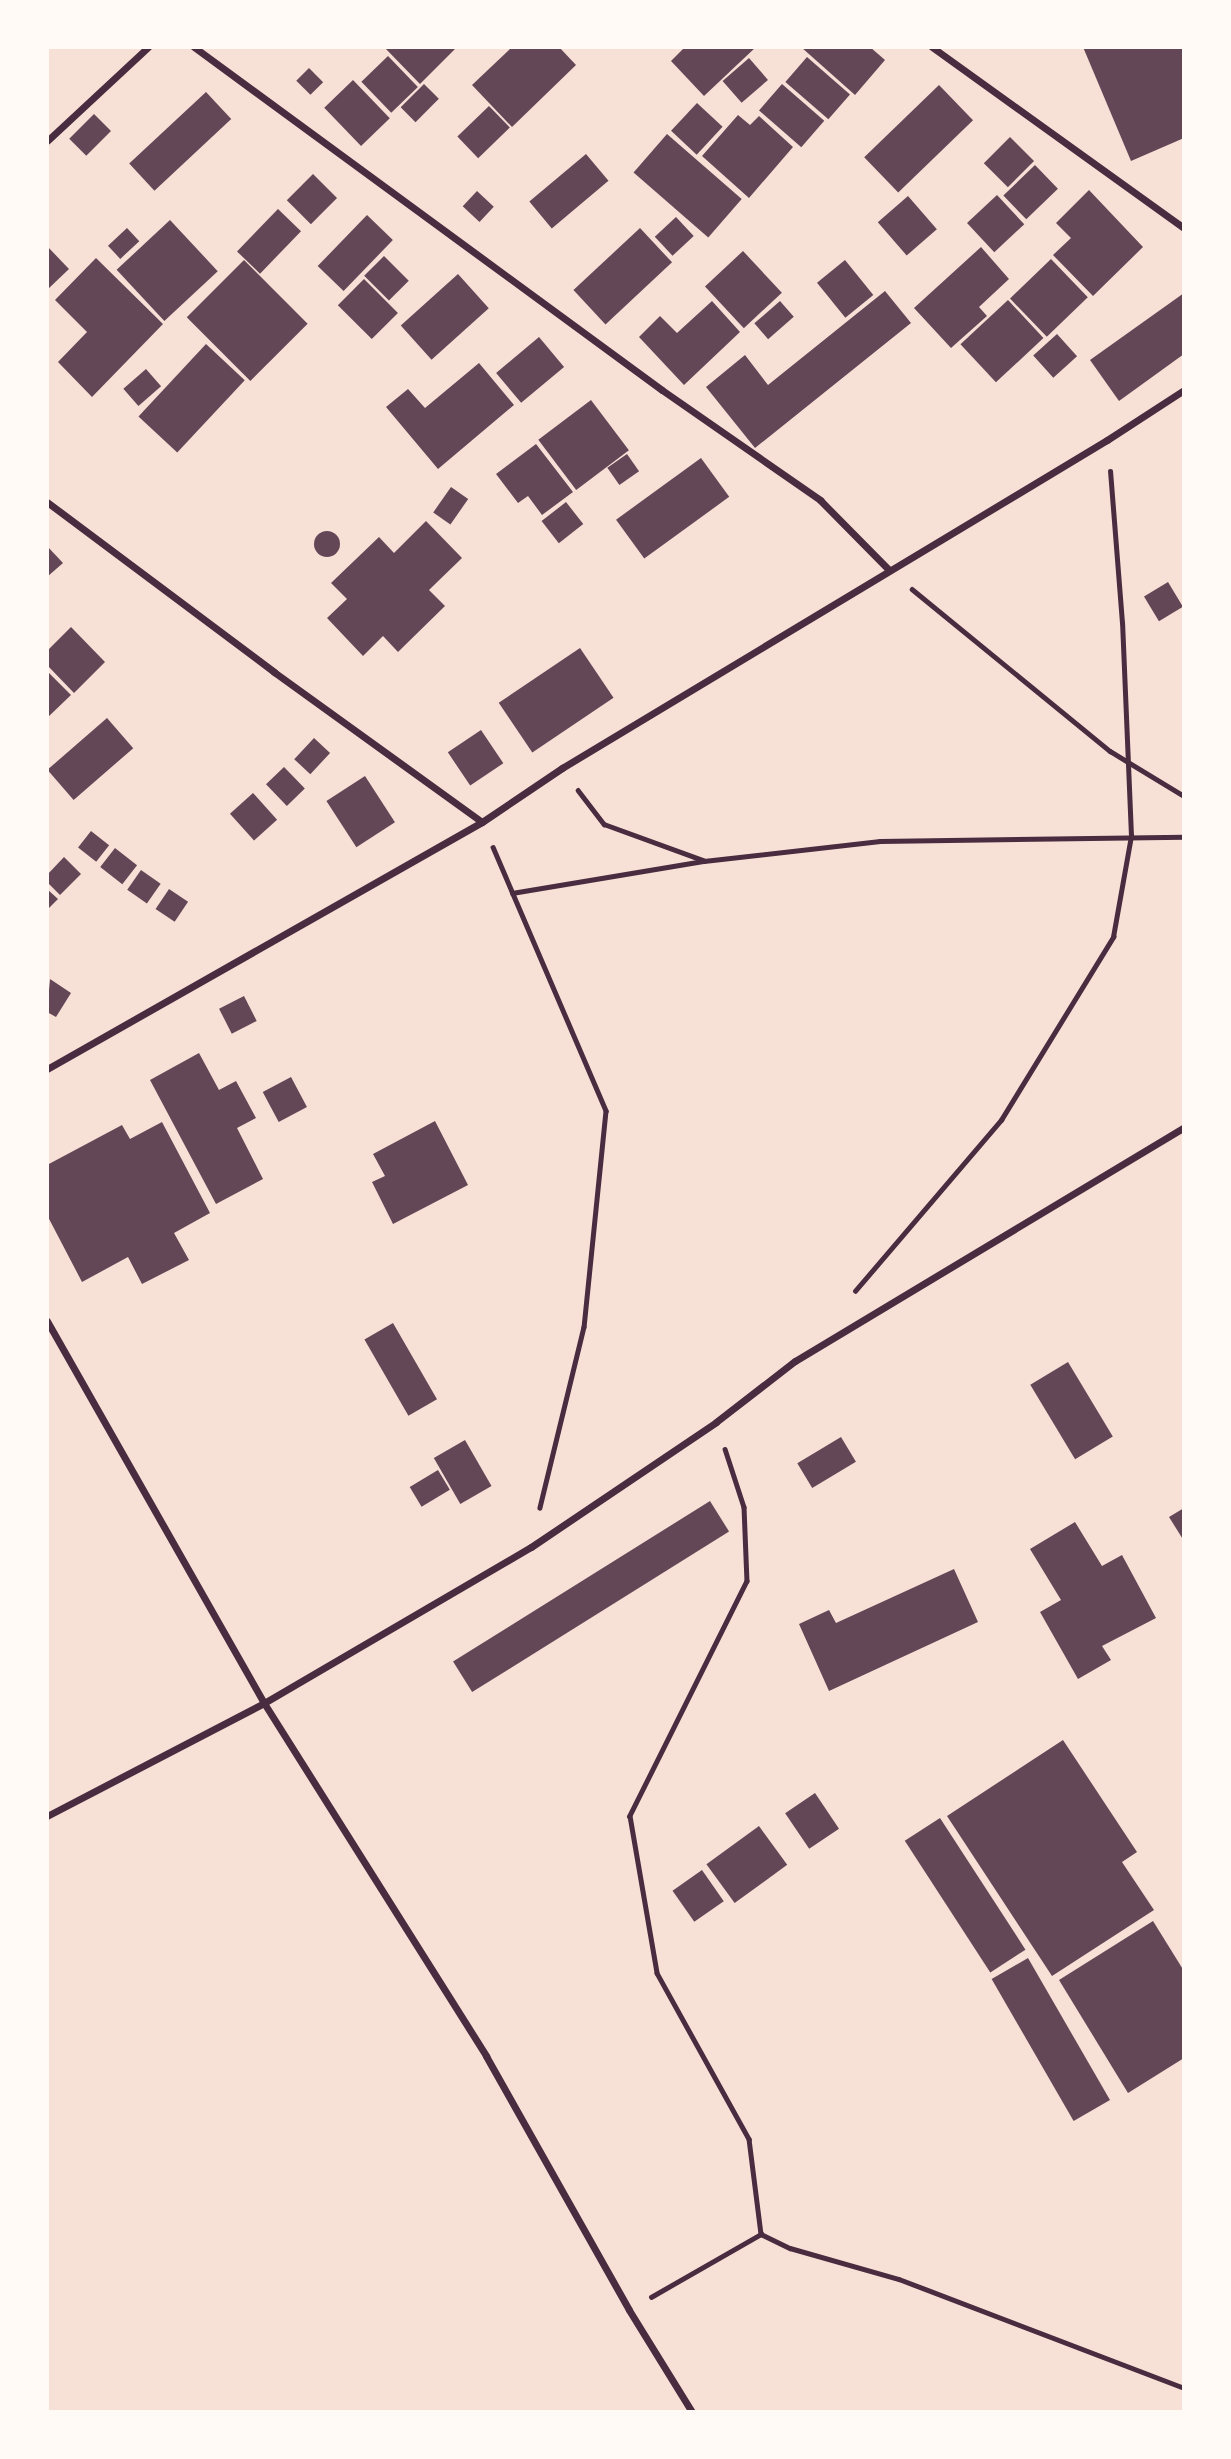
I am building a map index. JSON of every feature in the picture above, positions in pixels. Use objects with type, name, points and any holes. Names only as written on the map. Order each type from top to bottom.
[{"type":"street","points":[[47,142],[148,47]]},
{"type":"street","points":[[194,47],[662,390],[820,500],[889,570]]},
{"type":"street","points":[[932,47],[1184,228]]},
{"type":"street","points":[[47,1069],[482,822],[562,768],[1107,440],[1184,390]]},
{"type":"street","points":[[47,502],[274,672],[482,822]]},
{"type":"street","points":[[47,1816],[264,1703],[531,1547],[716,1422],[795,1361],[1184,1127]]},
{"type":"street","points":[[47,1321],[264,1703],[486,2056],[629,2310],[692,2412]]},
{"type":"path","points":[[849,1298],[1001,1120],[1113,937],[1131,836],[1122,623],[1107,440]]},
{"type":"path","points":[[889,570],[1128,762],[1184,796]]},
{"type":"path","points":[[562,768],[604,824],[704,861]]},
{"type":"path","points":[[482,822],[606,1111],[584,1327],[531,1547]]},
{"type":"path","points":[[512,893],[704,861],[880,841],[1184,837]]},
{"type":"path","points":[[716,1422],[744,1507],[747,1580],[630,1816],[657,1973],[749,2139],[761,2234]]},
{"type":"path","points":[[629,2310],[761,2234]]},
{"type":"path","points":[[761,2234],[790,2248],[899,2279],[1184,2388]]},
{"type":"building","points":[[384,47],[457,47],[420,84]]},
{"type":"building","points":[[512,47],[559,47],[576,65],[512,127],[472,85]]},
{"type":"building","points":[[685,47],[756,47],[704,96],[671,61]]},
{"type":"building","points":[[801,47],[870,47],[885,60],[855,95]]},
{"type":"building","points":[[1083,47],[1184,47],[1184,138],[1131,161]]},
{"type":"building","points":[[388,56],[418,87],[391,113],[361,82]]},
{"type":"building","points":[[807,57],[850,94],[828,119],[785,82]]},
{"type":"building","points":[[749,58],[768,80],[742,103],[723,81]]},
{"type":"building","points":[[309,68],[323,82],[310,95],[296,81]]},
{"type":"building","points":[[353,80],[390,118],[361,146],[324,108]]},
{"type":"building","points":[[424,84],[439,99],[416,122],[401,107]]},
{"type":"building","points":[[782,84],[824,121],[801,147],[759,110]]},
{"type":"building","points":[[939,85],[973,120],[898,192],[864,157]]},
{"type":"building","points":[[206,92],[231,119],[154,191],[129,164]]},
{"type":"building","points":[[697,103],[723,127],[697,155],[671,131]]},
{"type":"building","points":[[489,106],[510,128],[478,158],[457,137]]},
{"type":"building","points":[[94,114],[111,131],[86,156],[69,139]]},
{"type":"building","points":[[738,115],[750,125],[759,116],[793,147],[749,198],[702,156]]},
{"type":"building","points":[[667,134],[742,199],[708,237],[634,172]]},
{"type":"building","points":[[1010,137],[1034,161],[1008,187],[984,163]]},
{"type":"building","points":[[586,154],[608,181],[552,228],[529,202]]},
{"type":"building","points":[[1035,165],[1058,189],[1026,219],[1003,196]]},
{"type":"building","points":[[313,174],[337,198],[311,224],[287,200]]},
{"type":"building","points":[[1089,190],[1143,247],[1093,296],[1053,255],[1071,238],[1056,223]]},
{"type":"building","points":[[477,191],[494,207],[479,222],[463,206]]},
{"type":"building","points":[[997,195],[1024,224],[994,252],[967,223]]},
{"type":"building","points":[[908,196],[937,229],[907,255],[878,222]]},
{"type":"building","points":[[278,209],[301,231],[260,274],[237,251]]},
{"type":"building","points":[[367,215],[393,240],[344,291],[318,266]]},
{"type":"building","points":[[676,217],[694,236],[673,256],[655,237]]},
{"type":"building","points":[[170,220],[218,271],[164,321],[117,270]]},
{"type":"building","points":[[127,228],[139,241],[120,259],[108,246]]},
{"type":"building","points":[[640,228],[672,262],[606,324],[573,290]]},
{"type":"building","points":[[47,246],[69,269],[47,290]]},
{"type":"building","points":[[981,247],[1009,279],[979,307],[987,316],[951,348],[914,308]]},
{"type":"building","points":[[743,251],[782,293],[744,328],[705,286]]},
{"type":"building","points":[[384,256],[409,281],[389,301],[364,276]]},
{"type":"building","points":[[96,258],[163,324],[92,397],[58,362],[87,332],[55,300]]},
{"type":"building","points":[[1051,259],[1088,297],[1047,337],[1010,299]]},
{"type":"building","points":[[244,260],[308,324],[250,381],[187,317]]},
{"type":"building","points":[[845,260],[873,295],[845,318],[817,283]]},
{"type":"building","points":[[458,274],[489,308],[432,360],[401,326]]},
{"type":"building","points":[[364,279],[398,313],[372,339],[338,305]]},
{"type":"building","points":[[885,291],[911,323],[755,448],[706,387],[745,355],[768,385]]},
{"type":"building","points":[[1184,293],[1184,354],[1119,401],[1090,360]]},
{"type":"building","points":[[1008,300],[1043,338],[996,382],[960,344]]},
{"type":"building","points":[[712,301],[740,332],[684,385],[639,337],[660,316],[677,333]]},
{"type":"building","points":[[780,301],[794,317],[768,339],[754,323]]},
{"type":"building","points":[[1057,334],[1077,356],[1053,378],[1033,355]]},
{"type":"building","points":[[539,337],[564,367],[521,403],[496,373]]},
{"type":"building","points":[[206,344],[245,380],[177,453],[138,416]]},
{"type":"building","points":[[479,363],[514,405],[438,469],[386,407],[408,389],[425,408]]},
{"type":"building","points":[[146,369],[161,386],[138,406],[123,389]]},
{"type":"building","points":[[591,400],[629,450],[576,490],[538,440]]},
{"type":"building","points":[[536,444],[573,492],[542,515],[528,496],[518,503],[496,474]]},
{"type":"building","points":[[627,454],[639,471],[619,485],[607,468]]},
{"type":"building","points":[[701,458],[729,497],[644,559],[616,520]]},
{"type":"building","points":[[451,487],[468,499],[450,524],[433,512]]},
{"type":"building","points":[[566,502],[583,524],[559,543],[542,521]]},
{"type":"building","points":[[426,521],[462,558],[429,590],[445,606],[398,652],[383,636],[363,656],[327,618],[347,599],[331,583],[379,537],[394,553]]},
{"type":"building","points":[[327,531],[336,535],[340,544],[336,553],[327,557],[318,553],[314,544],[318,535]]},
{"type":"building","points":[[47,546],[63,563],[47,577]]},
{"type":"building","points":[[1168,582],[1183,607],[1159,621],[1144,596]]},
{"type":"building","points":[[71,627],[105,662],[74,693],[47,665],[47,651]]},
{"type":"building","points":[[580,648],[614,698],[532,753],[499,703]]},
{"type":"building","points":[[47,671],[71,695],[47,718]]},
{"type":"building","points":[[107,718],[133,748],[74,800],[47,770]]},
{"type":"building","points":[[481,730],[503,763],[470,786],[448,752]]},
{"type":"building","points":[[314,738],[330,753],[310,774],[294,759]]},
{"type":"building","points":[[284,767],[305,789],[287,806],[266,784]]},
{"type":"building","points":[[365,776],[395,822],[356,847],[326,801]]},
{"type":"building","points":[[253,793],[277,820],[254,840],[230,814]]},
{"type":"building","points":[[91,831],[109,845],[96,862],[78,848]]},
{"type":"building","points":[[115,848],[137,865],[122,884],[100,867]]},
{"type":"building","points":[[64,857],[81,874],[60,895],[47,882],[47,875]]},
{"type":"building","points":[[141,870],[161,884],[147,903],[127,890]]},
{"type":"building","points":[[47,889],[58,899],[47,910]]},
{"type":"building","points":[[169,889],[188,902],[175,922],[156,909]]},
{"type":"building","points":[[50,979],[71,993],[56,1017],[47,1012]]},
{"type":"building","points":[[244,996],[257,1021],[232,1034],[219,1009]]},
{"type":"building","points":[[199,1053],[219,1090],[236,1081],[256,1118],[237,1128],[263,1179],[216,1204],[150,1080]]},
{"type":"building","points":[[291,1077],[307,1107],[279,1122],[263,1092]]},
{"type":"building","points":[[435,1121],[468,1185],[393,1224],[372,1182],[385,1176],[373,1154]]},
{"type":"building","points":[[162,1122],[210,1213],[174,1233],[189,1260],[142,1284],[128,1257],[82,1282],[47,1215],[47,1165],[122,1125],[130,1139]]},
{"type":"building","points":[[393,1323],[437,1399],[408,1416],[364,1340]]},
{"type":"building","points":[[1068,1362],[1113,1437],[1075,1459],[1030,1385]]},
{"type":"building","points":[[841,1437],[856,1462],[812,1488],[797,1463]]},
{"type":"building","points":[[465,1440],[492,1486],[460,1504],[434,1458]]},
{"type":"building","points":[[438,1470],[450,1490],[422,1507],[410,1487]]},
{"type":"building","points":[[710,1501],[729,1532],[472,1692],[453,1662]]},
{"type":"building","points":[[1184,1508],[1184,1541],[1169,1517]]},
{"type":"building","points":[[1075,1522],[1102,1566],[1122,1555],[1156,1618],[1102,1646],[1111,1660],[1078,1679],[1040,1612],[1061,1600],[1030,1549]]},
{"type":"building","points":[[954,1569],[978,1622],[829,1691],[799,1624],[829,1610],[836,1623]]},
{"type":"building","points":[[1063,1740],[1137,1852],[1122,1862],[1154,1910],[1052,1976],[947,1816]]},
{"type":"building","points":[[815,1793],[839,1829],[809,1849],[785,1813]]},
{"type":"building","points":[[940,1818],[1026,1950],[990,1973],[905,1841]]},
{"type":"building","points":[[759,1826],[787,1865],[735,1903],[706,1864]]},
{"type":"building","points":[[702,1870],[724,1901],[694,1922],[673,1891]]},
{"type":"building","points":[[1153,1921],[1184,1971],[1184,2058],[1128,2093],[1059,1980]]},
{"type":"building","points":[[1028,1958],[1110,2100],[1074,2121],[992,1979]]}]
